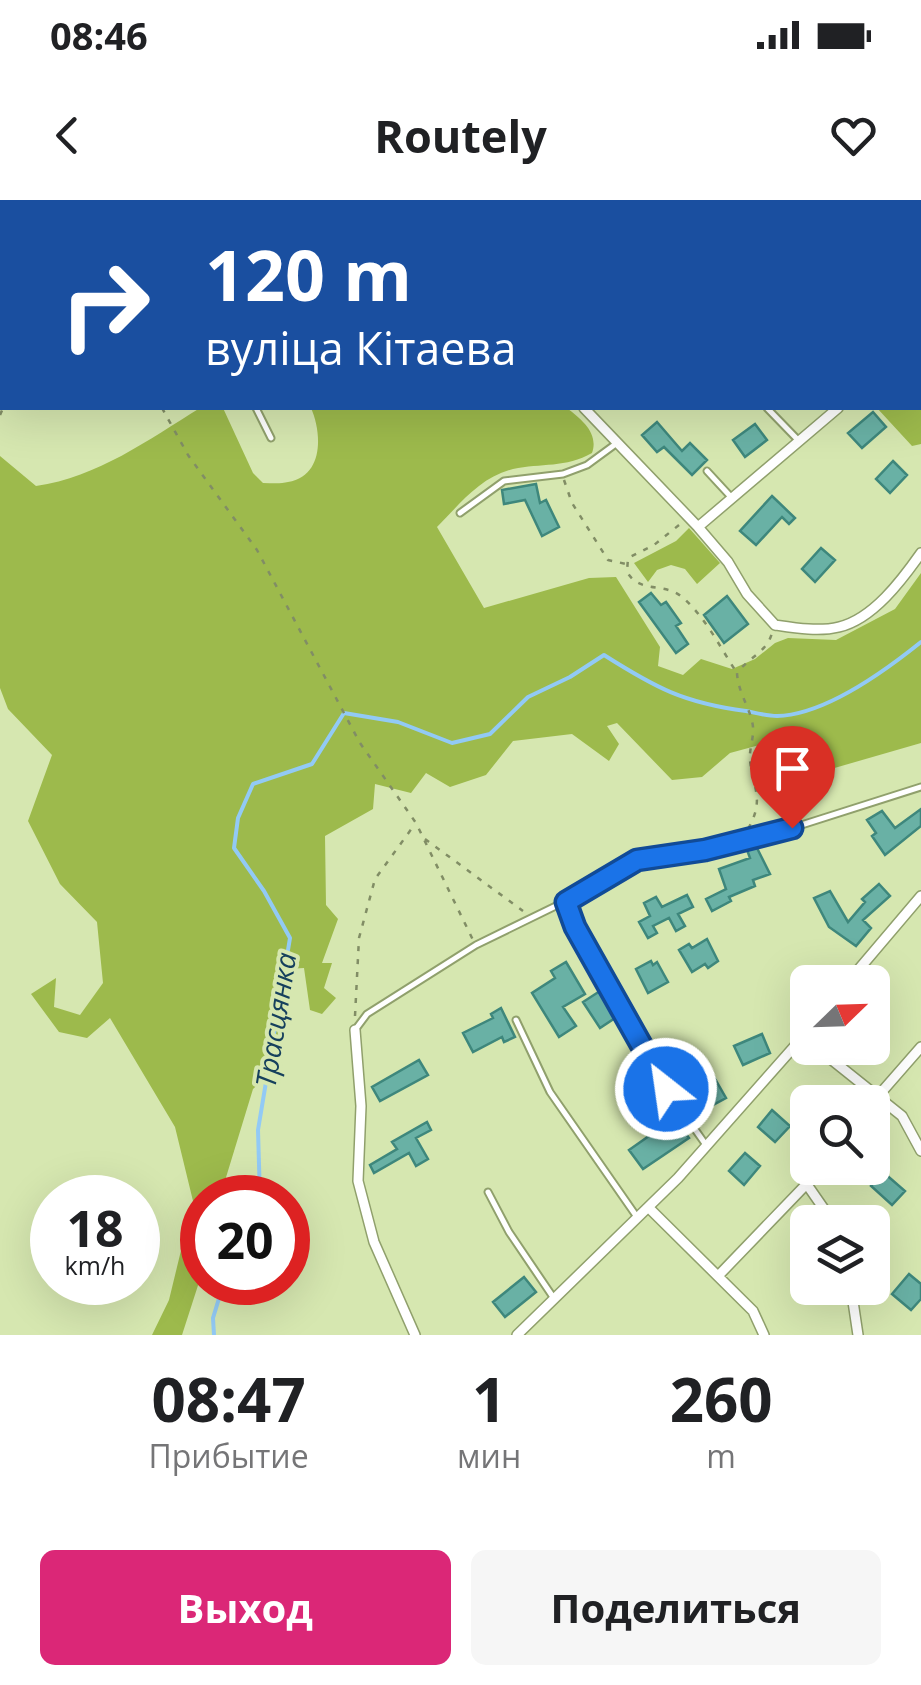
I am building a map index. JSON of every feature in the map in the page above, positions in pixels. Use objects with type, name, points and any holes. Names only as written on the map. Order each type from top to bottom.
[{"type":"street","points":[[586,410],[698,527],[775,625],[805,629],[840,627],[868,611],[902,581],[921,554]]},
{"type":"street","points":[[698,527],[836,410]]},
{"type":"street","points":[[862,965],[921,896]]},
{"type":"street","points":[[355,1030],[361,1106],[358,1181],[374,1242],[415,1335]]},
{"type":"street","points":[[888,1085],[921,1047]]},
{"type":"street","points":[[518,1335],[649,1208],[790,1054]]},
{"type":"street","points":[[836,1065],[858,1085]]},
{"type":"street","points":[[890,1109],[902,1116],[921,1151]]},
{"type":"street","points":[[719,1275],[808,1186],[821,1205]]},
{"type":"street","points":[[649,1208],[754,1311],[764,1335]]},
{"type":"street","points":[[853,1305],[858,1335]]},
{"type":"lane","points":[[257,410],[272,438]]},
{"type":"lane","points":[[769,410],[799,441]]},
{"type":"lane","points":[[460,513],[504,482],[562,474],[587,465],[617,442]]},
{"type":"lane","points":[[707,471],[732,497]]},
{"type":"lane","points":[[355,1030],[367,1014],[476,946],[566,902],[637,860],[705,850],[792,828],[921,787]]},
{"type":"lane","points":[[566,902],[575,927],[666,1089],[707,1147]]},
{"type":"lane","points":[[516,1020],[550,1092],[638,1218]]},
{"type":"lane","points":[[488,1192],[509,1232],[555,1300]]},
{"type":"path","points":[[163,410],[188,455],[256,550],[360,744],[416,822],[476,946]]},
{"type":"path","points":[[562,474],[572,504],[608,560],[626,564]]},
{"type":"path","points":[[688,516],[663,539],[628,558],[626,564],[632,579],[642,586],[679,593],[737,673],[738,687],[753,726],[750,760],[757,783],[756,815],[742,840]]},
{"type":"path","points":[[737,673],[744,663],[769,646],[775,625]]},
{"type":"path","points":[[355,1030],[359,938],[376,879],[416,822]]},
{"type":"path","points":[[424,838],[531,916]]},
{"type":"green space","points":[[197,410],[224,410],[253,473],[263,483],[285,483],[300,478],[314,463],[318,441],[312,410],[569,410],[591,433],[592,453],[573,461],[513,469],[490,478],[437,527],[484,608],[589,578],[616,577],[660,647],[658,666],[683,675],[701,659],[732,669],[788,638],[836,640],[895,609],[921,573],[921,743],[831,769],[770,742],[730,753],[702,777],[672,780],[617,723],[607,726],[619,744],[609,761],[572,734],[513,741],[486,775],[450,787],[426,773],[411,793],[375,784],[373,809],[325,836],[326,905],[338,919],[322,963],[332,963],[324,988],[336,998],[322,1014],[310,1010],[304,968],[287,969],[277,1003],[283,1039],[274,1069],[253,1089],[227,1175],[187,1175],[175,1127],[110,1018],[87,1038],[59,1032],[31,994],[56,978],[54,1007],[80,1015],[103,983],[97,922],[60,884],[28,821],[52,755],[8,709],[0,688],[0,456],[36,486],[101,466]]},
{"type":"green space","points":[[879,410],[921,410],[921,444],[912,446]]},
{"type":"green space","points":[[689,528],[720,563],[697,584],[685,569],[671,565],[657,570],[648,582],[634,563],[676,541]]},
{"type":"green space","points":[[180,1255],[180,1305],[192,1305],[182,1335],[152,1335],[169,1300]]},
{"type":"building","points":[[873,412],[886,427],[862,448],[848,433]]},
{"type":"building","points":[[657,422],[682,451],[690,443],[707,460],[692,475],[664,447],[657,452],[642,435]]},
{"type":"building","points":[[755,424],[767,440],[745,457],[733,440]]},
{"type":"building","points":[[893,461],[907,475],[890,493],[876,479]]},
{"type":"building","points":[[536,484],[540,503],[546,500],[559,527],[542,536],[525,500],[504,504],[502,490]]},
{"type":"building","points":[[772,496],[795,518],[789,524],[782,517],[756,545],[740,531]]},
{"type":"building","points":[[821,548],[835,560],[815,582],[802,569]]},
{"type":"building","points":[[651,593],[661,605],[666,602],[681,623],[676,626],[688,644],[676,653],[639,602]]},
{"type":"building","points":[[727,596],[748,624],[724,643],[704,615]]},
{"type":"building","points":[[921,809],[921,826],[885,855],[867,820],[882,811],[895,828]]},
{"type":"building","points":[[755,844],[770,874],[753,880],[755,886],[729,897],[731,901],[712,911],[706,899],[726,889],[719,869],[750,858],[746,847]]},
{"type":"building","points":[[879,884],[890,896],[863,920],[871,928],[856,946],[829,927],[814,898],[830,891],[848,922],[865,902],[862,899]]},
{"type":"building","points":[[687,895],[693,907],[678,914],[685,926],[676,931],[669,918],[653,926],[657,933],[648,938],[639,922],[650,916],[644,903],[656,897],[662,907]]},
{"type":"building","points":[[707,939],[718,961],[692,972],[679,950]]},
{"type":"building","points":[[651,961],[653,965],[657,962],[668,982],[648,993],[636,969]]},
{"type":"building","points":[[566,962],[585,994],[563,1007],[576,1026],[559,1037],[532,993],[555,978],[551,971]]},
{"type":"building","points":[[600,991],[615,1018],[600,1028],[583,1002]]},
{"type":"building","points":[[501,1008],[515,1037],[504,1042],[502,1037],[473,1052],[463,1033],[493,1018],[491,1014]]},
{"type":"building","points":[[762,1034],[770,1053],[743,1065],[734,1046]]},
{"type":"building","points":[[419,1060],[428,1075],[380,1101],[372,1087]]},
{"type":"building","points":[[714,1077],[726,1098],[698,1113],[686,1092]]},
{"type":"building","points":[[772,1110],[790,1126],[775,1142],[758,1127]]},
{"type":"building","points":[[670,1114],[689,1138],[643,1169],[629,1150],[656,1131],[654,1127]]},
{"type":"building","points":[[427,1122],[431,1130],[416,1138],[428,1159],[416,1166],[409,1153],[374,1173],[370,1165],[397,1149],[392,1142]]},
{"type":"building","points":[[745,1153],[760,1166],[744,1185],[729,1171]]},
{"type":"building","points":[[890,1178],[905,1191],[892,1205],[871,1186],[890,1185]]},
{"type":"building","points":[[909,1274],[921,1284],[921,1299],[911,1310],[892,1294]]},
{"type":"building","points":[[524,1277],[536,1292],[505,1317],[493,1302]]},
{"type":"waterway","name":"Трасцянка","points":[[259,1175],[258,1130],[290,938],[234,848],[238,818],[253,784],[312,764],[344,713],[398,722],[452,743],[490,734],[528,697],[604,655],[655,685],[688,698],[777,716],[834,700],[921,642]]},
{"type":"waterway","name":"Трасцянка","points":[[214,1335],[217,1305]]},
{"type":"route","points":[[666,1089],[575,927],[566,902],[637,860],[705,850],[792,828]]}]
